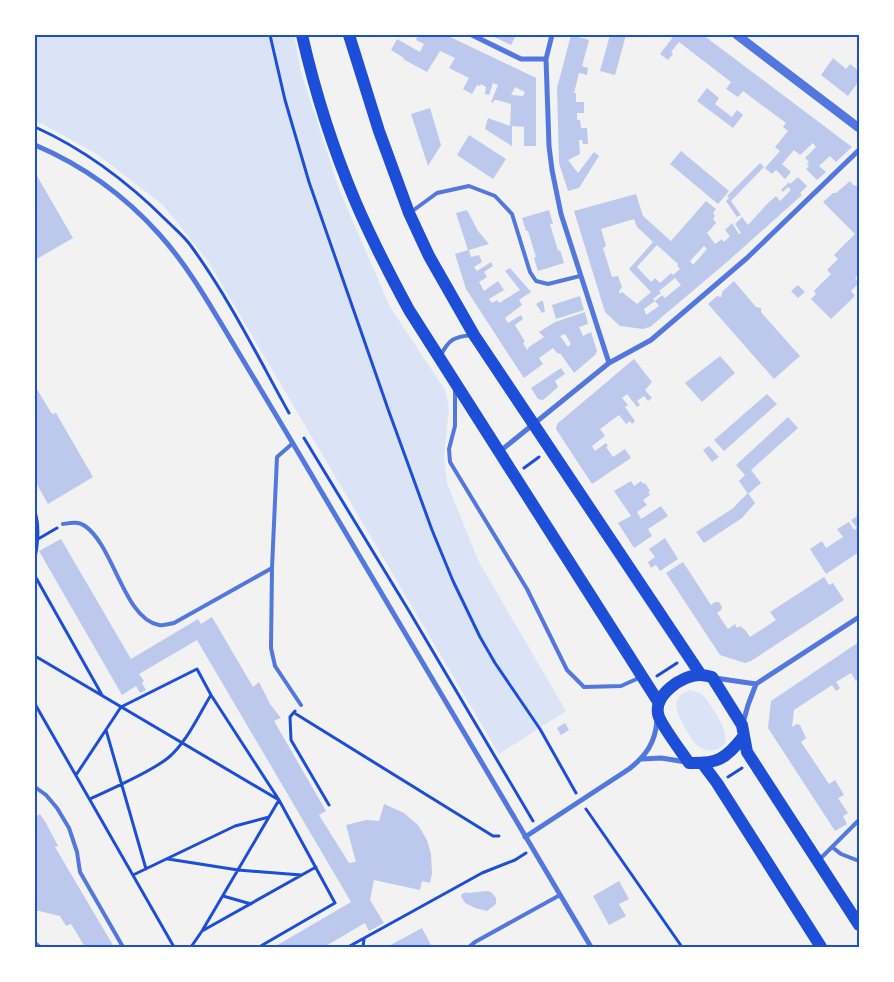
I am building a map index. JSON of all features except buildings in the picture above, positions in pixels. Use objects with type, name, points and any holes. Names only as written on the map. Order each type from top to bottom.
[{"type":"main road","points":[[302,35],[311,73],[355,202],[382,260],[400,293],[644,680],[658,710],[695,763],[717,783],[821,947]]},
{"type":"main road","points":[[349,35],[379,131],[409,213],[429,256],[474,335],[533,425],[742,731],[746,752],[859,925]]},
{"type":"main road","points":[[658,710],[669,688],[676,682],[686,678],[706,676]]},
{"type":"main road","points":[[695,763],[721,759],[734,748],[742,731]]},
{"type":"street","points":[[472,35],[522,58],[546,59]]},
{"type":"street","points":[[552,35],[546,59],[548,146],[552,170],[561,214],[609,363]]},
{"type":"street","points":[[737,35],[859,128]]},
{"type":"street","points":[[35,145],[77,167],[111,190],[159,234],[181,261],[204,295],[293,443],[590,947]]},
{"type":"street","points":[[499,452],[609,363],[651,340],[747,258],[859,150]]},
{"type":"street","points":[[742,731],[748,705],[756,684],[859,616]]},
{"type":"street","points":[[706,676],[756,684]]},
{"type":"street","points":[[525,837],[642,759],[650,747],[656,730],[658,710]]},
{"type":"street","points":[[642,759],[661,758],[695,763]]},
{"type":"lane","points":[[409,213],[436,193],[469,186],[496,196],[512,214],[530,272],[536,281],[548,284],[580,276]]},
{"type":"lane","points":[[440,358],[447,343],[457,337],[474,335]]},
{"type":"lane","points":[[456,384],[455,426],[449,449],[450,462],[527,589],[567,670],[584,686],[621,686],[644,680]]},
{"type":"lane","points":[[293,443],[277,457],[272,568],[272,648],[274,666],[301,705]]},
{"type":"lane","points":[[63,524],[74,522],[84,525],[98,538],[138,613],[159,625],[174,623],[272,568]]},
{"type":"lane","points":[[35,787],[46,795],[57,808],[69,828],[77,852],[80,872],[123,947]]},
{"type":"lane","points":[[818,862],[859,820]]},
{"type":"lane","points":[[832,848],[841,854],[859,860]]},
{"type":"lane","points":[[469,947],[560,895]]},
{"type":"lane","points":[[35,943],[40,947]]},
{"type":"path","points":[[270,35],[285,100],[309,182],[385,400],[432,530],[453,581],[495,663],[540,729],[580,800],[682,947]]},
{"type":"path","points":[[514,474],[550,450]]},
{"type":"path","points":[[35,512],[38,539],[35,558]]},
{"type":"path","points":[[38,539],[63,524]]},
{"type":"path","points":[[35,576],[103,696]]},
{"type":"path","points":[[644,680],[689,655]]},
{"type":"path","points":[[35,656],[279,800]]},
{"type":"path","points":[[76,775],[121,707],[197,669],[211,695],[279,800],[335,903],[259,947]]},
{"type":"path","points":[[90,799],[157,765],[168,757],[182,743],[211,695]]},
{"type":"path","points":[[35,704],[174,947]]},
{"type":"path","points":[[301,705],[290,717],[290,740],[329,806]]},
{"type":"path","points":[[293,713],[493,836],[499,836]]},
{"type":"path","points":[[106,729],[146,869]]},
{"type":"path","points":[[717,783],[738,771],[752,760]]},
{"type":"path","points":[[192,947],[279,800]]},
{"type":"path","points":[[133,875],[235,826],[269,817]]},
{"type":"path","points":[[348,947],[482,872],[515,860],[532,848]]},
{"type":"path","points":[[167,859],[238,870],[302,875]]},
{"type":"path","points":[[202,931],[316,867]]},
{"type":"path","points":[[223,896],[251,904]]},
{"type":"path","points":[[363,947],[364,938]]},
{"type":"shaded area","points":[[35,35],[294,35],[301,72],[339,189],[390,307],[445,390],[449,408],[444,457],[447,483],[479,562],[566,711],[499,754],[208,261],[163,205],[98,155],[43,124],[35,122]]},
{"type":"shaded area","points":[[690,690],[704,696],[717,715],[725,732],[726,739],[724,745],[718,749],[709,750],[697,745],[679,717],[676,706],[679,697]]}]
